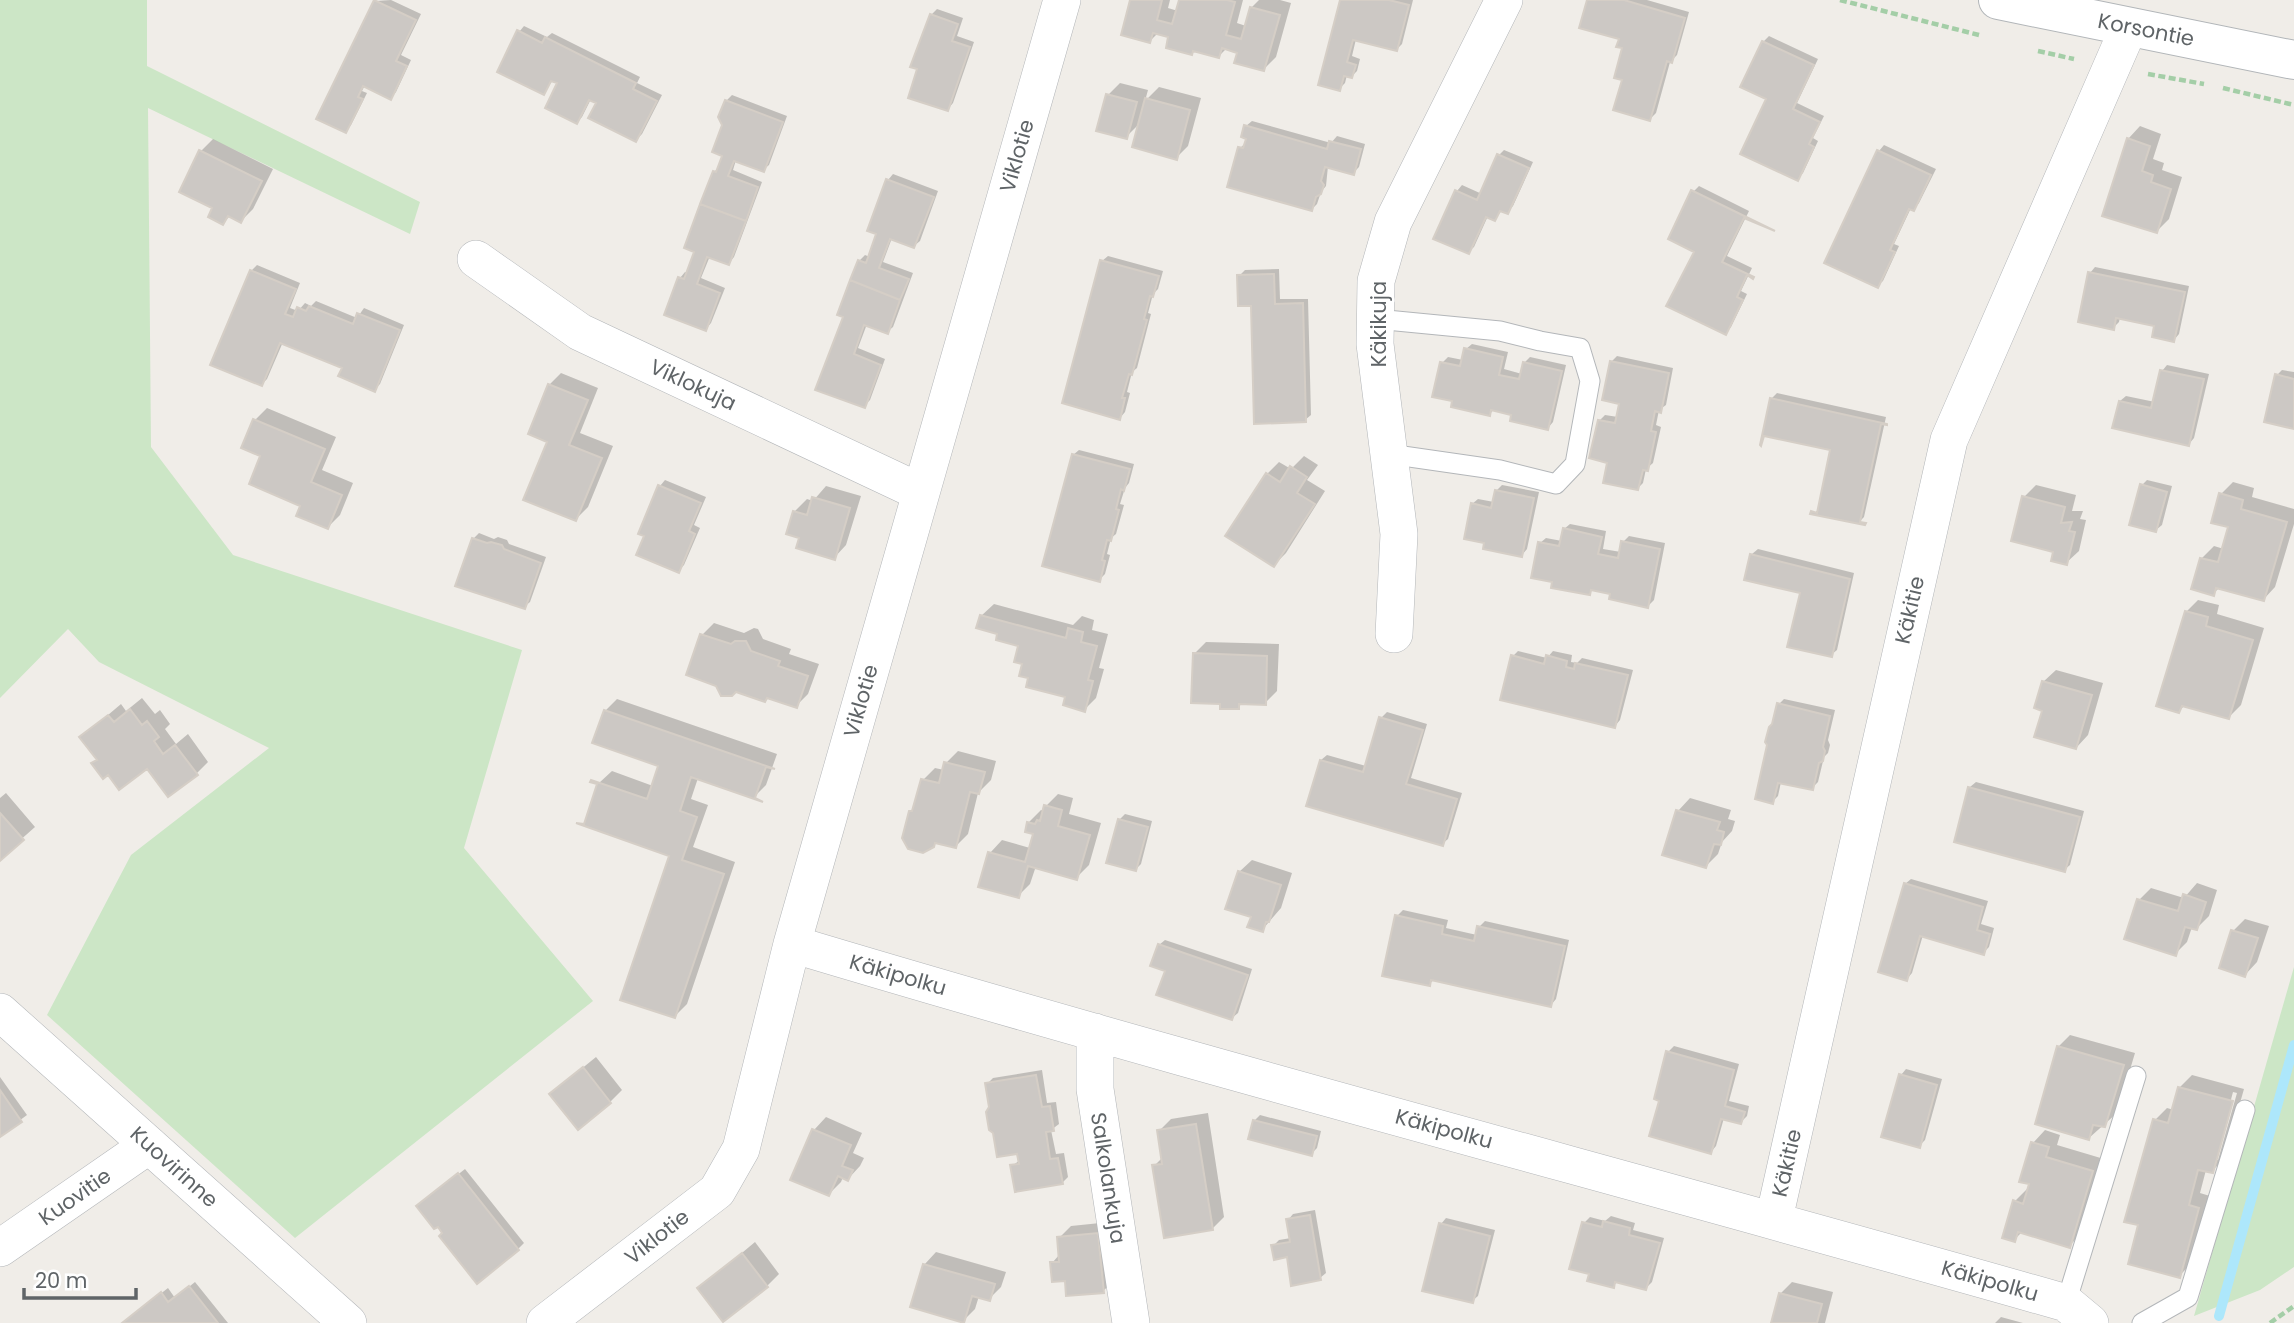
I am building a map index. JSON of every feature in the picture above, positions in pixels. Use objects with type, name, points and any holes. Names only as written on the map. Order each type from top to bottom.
[{"type":"main road","name":"Korsontie","points":[[2017,2],[2294,60]]},
{"type":"street","name":"Viklotie","points":[[545,1323],[717,1191],[741,1149],[792,944],[1062,0]]},
{"type":"street","name":"Käkikuja","points":[[1394,634],[1399,534],[1375,344],[1376,281],[1393,222],[1504,0]]},
{"type":"street","name":"Käkitie","points":[[1774,1219],[1949,440],[2129,27]]},
{"type":"street","name":"Viklokuja","points":[[476,260],[580,332],[920,492]]},
{"type":"street","name":"Käkipolku","points":[[792,944],[1095,1032],[1774,1219],[2078,1313]]},
{"type":"street","name":"Kuovirinne","points":[[0,1012],[348,1323]]},
{"type":"street","name":"Salkolankuja","points":[[1095,1032],[1095,1089],[1131,1323]]},
{"type":"street","name":"Kuovitie","points":[[0,1248],[149,1145]]},
{"type":"lane","points":[[1376,318],[1500,331],[1580,348],[1590,381],[1575,464],[1556,484],[1500,470],[1389,454]]},
{"type":"lane","points":[[2078,1313],[2136,1076]]},
{"type":"lane","points":[[2142,1323],[2188,1297],[2245,1110]]},
{"type":"path","points":[[2270,1323],[2294,1306]]},
{"type":"green space","points":[[0,0],[147,0],[147,66],[420,202],[410,234],[148,108],[151,447],[233,555],[522,650],[464,848],[593,1001],[295,1238],[47,1015],[131,855],[269,748],[99,662],[68,629],[0,698]]},
{"type":"green space","points":[[2294,967],[2294,1267],[2260,1290],[2194,1316]]},
{"type":"building","points":[[374,0],[416,20],[396,61],[407,66],[391,100],[363,86],[358,97],[363,99],[346,133],[316,119]]},
{"type":"building","points":[[1130,0],[1162,0],[1157,20],[1172,24],[1179,0],[1235,2],[1226,35],[1241,39],[1250,7],[1280,15],[1264,71],[1234,63],[1237,53],[1222,48],[1219,58],[1193,51],[1192,55],[1166,48],[1168,37],[1153,33],[1150,43],[1121,35]]},
{"type":"building","points":[[1340,0],[1389,0],[1409,5],[1397,51],[1353,40],[1347,62],[1356,65],[1352,78],[1344,76],[1340,91],[1318,85]]},
{"type":"building","points":[[1587,0],[1624,0],[1685,18],[1672,63],[1667,61],[1650,121],[1613,110],[1622,80],[1614,78],[1622,48],[1616,47],[1619,39],[1579,28]]},
{"type":"building","points":[[930,14],[958,24],[952,41],[970,47],[948,111],[908,98],[917,69],[910,67]]},
{"type":"building","points":[[517,30],[542,43],[545,37],[636,83],[633,89],[657,101],[636,142],[588,118],[596,103],[589,100],[577,124],[545,108],[557,83],[551,81],[544,95],[497,72]]},
{"type":"building","points":[[1762,41],[1814,65],[1793,109],[1820,122],[1809,144],[1814,147],[1798,181],[1740,154],[1766,99],[1740,87]]},
{"type":"building","points":[[1106,94],[1137,102],[1127,139],[1096,131]]},
{"type":"building","points":[[1145,98],[1190,110],[1177,160],[1132,147]]},
{"type":"building","points":[[725,100],[783,122],[764,172],[734,161],[728,176],[758,187],[746,221],[700,204],[722,156],[712,152],[722,125],[718,117]]},
{"type":"building","points":[[1244,125],[1327,149],[1329,141],[1361,149],[1354,175],[1325,167],[1321,181],[1324,185],[1321,194],[1316,197],[1312,211],[1227,187],[1238,147],[1243,148],[1246,139],[1241,137]]},
{"type":"building","points":[[2127,138],[2150,146],[2142,171],[2153,175],[2151,182],[2171,189],[2157,233],[2102,216]]},
{"type":"building","points":[[199,150],[262,181],[241,223],[228,216],[223,225],[208,217],[212,208],[179,192]]},
{"type":"building","points":[[1877,150],[1931,175],[1914,211],[1909,209],[1890,250],[1895,252],[1878,288],[1824,263]]},
{"type":"building","points":[[1497,154],[1529,168],[1508,214],[1500,211],[1495,221],[1486,217],[1469,254],[1433,239],[1455,190],[1477,200]]},
{"type":"building","points":[[886,179],[934,197],[914,248],[890,239],[879,268],[909,279],[900,300],[850,280],[858,260],[866,263],[876,234],[867,231]]},
{"type":"building","points":[[1691,190],[1775,231],[1744,218],[1722,262],[1754,277],[1753,279],[1747,275],[1737,297],[1743,300],[1726,335],[1666,306],[1694,252],[1668,239]]},
{"type":"building","points":[[700,204],[746,221],[729,265],[707,257],[697,284],[720,293],[706,331],[664,315],[678,277],[684,279],[694,252],[684,248]]},
{"type":"building","points":[[1100,260],[1159,276],[1153,297],[1150,296],[1144,319],[1147,320],[1132,375],[1129,374],[1122,398],[1125,398],[1120,420],[1062,403]]},
{"type":"building","points":[[250,270],[296,289],[285,314],[293,317],[297,307],[306,311],[309,306],[353,324],[357,313],[400,330],[375,392],[338,376],[342,368],[280,343],[262,386],[210,365]]},
{"type":"building","points":[[2088,272],[2185,292],[2174,342],[2152,337],[2154,326],[2116,318],[2114,330],[2078,322]]},
{"type":"building","points":[[1274,274],[1275,304],[1303,303],[1306,422],[1254,424],[1251,306],[1238,306],[1237,275]]},
{"type":"building","points":[[850,280],[900,300],[888,334],[864,325],[854,354],[881,365],[865,408],[815,390],[843,317],[837,315]]},
{"type":"building","points":[[1464,348],[1503,357],[1499,375],[1519,379],[1523,362],[1562,371],[1548,430],[1510,421],[1511,415],[1491,410],[1490,416],[1451,407],[1452,401],[1432,397],[1440,362],[1460,366]]},
{"type":"building","points":[[1610,361],[1669,373],[1661,413],[1655,411],[1651,431],[1656,432],[1648,471],[1643,470],[1638,490],[1603,483],[1607,463],[1589,458],[1598,420],[1615,423],[1619,404],[1602,400]]},
{"type":"building","points":[[2160,370],[2204,379],[2189,446],[2112,428],[2119,401],[2151,408]]},
{"type":"building","points":[[2275,374],[2294,379],[2294,429],[2264,422]]},
{"type":"building","points":[[548,384],[588,400],[569,445],[602,458],[576,521],[523,500],[547,442],[528,434]]},
{"type":"building","points":[[1770,398],[1887,424],[1881,424],[1860,522],[1866,523],[1865,525],[1810,514],[1811,511],[1817,513],[1830,450],[1764,436],[1761,446]]},
{"type":"building","points":[[253,419],[325,449],[311,482],[342,495],[328,529],[296,516],[300,506],[249,484],[260,456],[241,448]]},
{"type":"building","points":[[1072,454],[1130,469],[1124,491],[1121,489],[1111,541],[1107,540],[1100,582],[1042,566]]},
{"type":"building","points":[[1290,466],[1307,477],[1297,493],[1315,504],[1274,567],[1225,536],[1266,473],[1280,482]]},
{"type":"building","points":[[2140,484],[2167,492],[2156,532],[2129,525]]},
{"type":"building","points":[[658,485],[701,503],[689,531],[695,534],[679,573],[636,555],[644,536],[638,534]]},
{"type":"building","points":[[1495,490],[1534,498],[1522,557],[1483,549],[1484,543],[1464,539],[1471,503],[1491,508]]},
{"type":"building","points":[[2219,493],[2243,500],[2241,509],[2287,522],[2264,601],[2216,588],[2214,596],[2191,589],[2200,558],[2218,562],[2228,527],[2211,523]]},
{"type":"building","points":[[2022,496],[2065,507],[2061,523],[2072,522],[2069,531],[2075,532],[2067,565],[2051,561],[2053,552],[2011,541]]},
{"type":"building","points":[[812,497],[850,508],[835,560],[796,548],[799,538],[786,534],[793,511],[807,515]]},
{"type":"building","points":[[1563,528],[1602,537],[1598,554],[1618,558],[1621,541],[1660,549],[1648,608],[1609,599],[1610,594],[1591,590],[1590,595],[1551,588],[1552,582],[1531,578],[1538,542],[1559,546]]},
{"type":"building","points":[[472,538],[502,545],[504,549],[541,563],[525,609],[455,586]]},
{"type":"building","points":[[1750,554],[1850,579],[1832,657],[1787,647],[1800,593],[1744,580]]},
{"type":"building","points":[[2185,611],[2208,617],[2206,626],[2253,640],[2229,719],[2182,706],[2179,713],[2156,706]]},
{"type":"building","points":[[980,615],[1066,638],[1068,628],[1083,632],[1081,642],[1097,646],[1088,680],[1093,681],[1085,712],[1063,705],[1065,697],[1026,687],[1028,678],[1019,676],[1022,664],[1014,662],[1018,646],[996,640],[997,634],[976,628]]},
{"type":"building","points":[[700,634],[731,644],[735,641],[746,641],[751,651],[780,661],[778,666],[808,676],[797,708],[767,698],[765,702],[736,692],[732,696],[721,696],[716,686],[686,675]]},
{"type":"building","points":[[1193,653],[1267,656],[1266,705],[1239,704],[1239,709],[1220,709],[1220,704],[1191,703]]},
{"type":"building","points":[[1511,655],[1544,664],[1546,655],[1567,661],[1566,667],[1574,669],[1575,663],[1628,675],[1615,728],[1500,700]]},
{"type":"building","points":[[2042,681],[2092,695],[2076,749],[2034,737],[2042,711],[2034,708]]},
{"type":"building","points":[[1777,703],[1830,716],[1823,747],[1823,761],[1819,763],[1813,790],[1778,783],[1773,804],[1755,799],[1767,745],[1765,742]]},
{"type":"building","points":[[130,709],[142,725],[147,721],[159,737],[154,741],[163,754],[175,745],[198,775],[168,797],[147,769],[119,790],[108,775],[103,779],[91,763],[97,760],[79,737],[108,715],[114,722]]},
{"type":"building","points":[[604,710],[775,769],[766,767],[755,798],[763,802],[691,777],[680,811],[697,817],[682,860],[724,874],[675,1018],[620,1000],[669,856],[576,823],[584,824],[597,784],[590,782],[591,780],[647,799],[658,766],[592,743]]},
{"type":"building","points":[[1379,717],[1423,730],[1406,784],[1457,799],[1443,846],[1306,806],[1320,760],[1363,772]]},
{"type":"building","points":[[944,762],[985,772],[979,794],[970,792],[956,848],[935,843],[934,847],[923,853],[908,849],[902,838],[921,779],[939,783]]},
{"type":"building","points":[[1968,787],[2080,817],[2065,872],[1954,842]]},
{"type":"building","points":[[1044,805],[1062,810],[1058,826],[1090,835],[1077,880],[1028,866],[1019,898],[978,887],[988,852],[1025,862],[1033,834],[1025,832],[1027,822],[1035,824],[1037,820],[1040,821]]},
{"type":"building","points":[[1676,810],[1720,822],[1717,830],[1724,832],[1721,845],[1714,844],[1706,868],[1662,855]]},
{"type":"building","points":[[0,813],[24,840],[0,861]]},
{"type":"building","points":[[1118,819],[1148,827],[1136,871],[1106,863]]},
{"type":"building","points":[[1238,871],[1281,885],[1263,932],[1247,927],[1251,917],[1225,909]]},
{"type":"building","points":[[1904,883],[1983,907],[1977,930],[1990,934],[1984,955],[1920,936],[1907,981],[1878,972]]},
{"type":"building","points":[[2183,894],[2206,902],[2197,930],[2185,927],[2176,956],[2124,939],[2137,899],[2178,911]]},
{"type":"building","points":[[1395,915],[1443,926],[1442,934],[1474,941],[1477,926],[1565,946],[1551,1007],[1431,980],[1430,986],[1382,976]]},
{"type":"building","points":[[2231,930],[2258,938],[2245,977],[2219,968]]},
{"type":"building","points":[[1158,944],[1248,975],[1232,1020],[1156,995],[1165,971],[1150,966]]},
{"type":"building","points":[[2057,1046],[2124,1065],[2105,1127],[2093,1125],[2089,1140],[2035,1124]]},
{"type":"building","points":[[1666,1051],[1734,1070],[1725,1106],[1745,1112],[1741,1124],[1721,1119],[1711,1154],[1649,1136],[1659,1101],[1654,1099]]},
{"type":"building","points":[[583,1067],[611,1103],[578,1130],[549,1094]]},
{"type":"building","points":[[1899,1074],[1937,1085],[1920,1148],[1881,1137]]},
{"type":"building","points":[[1036,1075],[1042,1107],[1050,1106],[1054,1131],[1046,1132],[1050,1159],[1058,1158],[1063,1184],[1015,1192],[1010,1165],[1019,1164],[1017,1154],[997,1157],[986,1112],[989,1107],[985,1083]]},
{"type":"building","points":[[2178,1087],[2233,1101],[2213,1173],[2198,1170],[2189,1205],[2199,1208],[2180,1278],[2128,1264],[2138,1225],[2124,1222],[2153,1119],[2168,1123]]},
{"type":"building","points":[[0,1090],[22,1122],[0,1137]]},
{"type":"building","points":[[1253,1120],[1317,1136],[1312,1156],[1248,1139]]},
{"type":"building","points":[[1196,1124],[1213,1230],[1164,1238],[1152,1165],[1162,1164],[1157,1130]]},
{"type":"building","points":[[812,1129],[851,1145],[842,1166],[853,1170],[848,1181],[838,1176],[829,1196],[790,1180]]},
{"type":"building","points":[[2031,1142],[2049,1147],[2046,1157],[2093,1171],[2070,1248],[2018,1232],[2015,1242],[2002,1238],[2013,1200],[2023,1204],[2029,1184],[2019,1182]]},
{"type":"building","points":[[458,1173],[519,1250],[477,1284],[439,1236],[442,1233],[438,1227],[434,1229],[416,1206]]},
{"type":"building","points":[[1310,1215],[1321,1280],[1291,1286],[1287,1257],[1274,1260],[1271,1245],[1290,1242],[1286,1219]]},
{"type":"building","points":[[1603,1221],[1630,1228],[1629,1235],[1660,1243],[1646,1290],[1615,1282],[1614,1288],[1587,1281],[1589,1274],[1569,1269],[1582,1222],[1602,1227]]},
{"type":"building","points":[[1439,1223],[1490,1236],[1473,1303],[1422,1291]]},
{"type":"building","points":[[1098,1233],[1104,1293],[1066,1296],[1065,1281],[1052,1282],[1050,1262],[1059,1262],[1057,1237]]},
{"type":"building","points":[[742,1253],[768,1287],[723,1322],[697,1288]]},
{"type":"building","points":[[923,1264],[995,1284],[990,1301],[972,1296],[964,1323],[910,1307]]},
{"type":"building","points":[[189,1286],[218,1323],[122,1323],[161,1292],[168,1302]]},
{"type":"building","points":[[1779,1293],[1822,1304],[1817,1323],[1771,1323]]},
{"type":"waterway","points":[[2219,1316],[2294,1045]]}]
